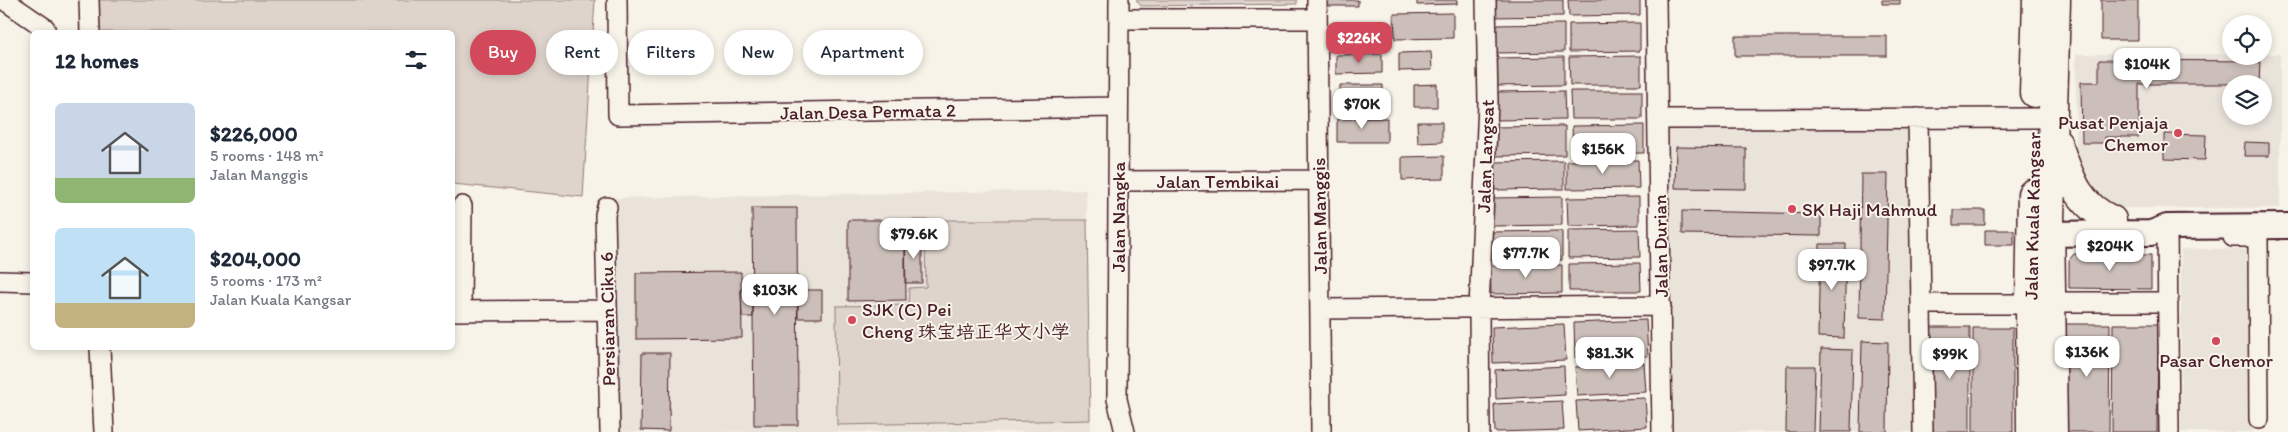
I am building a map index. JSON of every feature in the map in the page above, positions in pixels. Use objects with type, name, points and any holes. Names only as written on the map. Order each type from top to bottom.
[{"type":"highway","name":"Jalan Kuala Kangsar","points":[[2037,0],[2046,122]]},
{"type":"highway","name":"Jalan Kuala Kangsar","points":[[2031,432],[2040,303],[2040,227],[2046,122],[2056,0]]},
{"type":"highway","points":[[2046,122],[2071,181],[2096,212],[2112,220]]},
{"type":"highway","name":"Jalan Kuala Kangsar","points":[[2040,303],[2053,432]]},
{"type":"main road","points":[[2040,227],[2112,220],[2150,219],[2167,233]]},
{"type":"main road","points":[[2040,227],[2167,233],[2288,226]]},
{"type":"street","points":[[4,0],[45,28]]},
{"type":"street","points":[[89,0],[90,30]]},
{"type":"street","name":"Jalan Desa Permata 2","points":[[618,0],[618,115],[1118,107]]},
{"type":"street","name":"Jalan Nangka","points":[[1119,0],[1117,399],[1125,432]]},
{"type":"street","name":"Jalan Manggis","points":[[1317,0],[1321,432]]},
{"type":"street","name":"Jalan Langsat","points":[[1480,432],[1479,308],[1488,103],[1486,0]]},
{"type":"street","name":"Jalan Durian","points":[[1656,0],[1662,432]]},
{"type":"street","points":[[1119,20],[1317,19]]},
{"type":"street","points":[[1658,119],[1918,118],[2046,122]]},
{"type":"street","points":[[1918,118],[1923,432]]},
{"type":"street","name":"Jalan Tembikai","points":[[1118,182],[1319,180]]},
{"type":"street","points":[[462,206],[457,311],[607,310]]},
{"type":"street","name":"Persiaran Ciku 6","points":[[607,207],[605,215],[610,432]]},
{"type":"street","points":[[2169,432],[2167,233],[2258,237],[2259,419]]},
{"type":"street","points":[[0,281],[30,282]]},
{"type":"street","points":[[1922,304],[2168,302]]},
{"type":"street","points":[[1320,309],[1660,306]]},
{"type":"street","points":[[100,350],[104,432]]},
{"type":"shaded area","points":[[92,0],[595,0],[593,30],[546,30],[546,75],[590,75],[583,197],[455,184],[455,30],[93,30]]},
{"type":"shaded area","points":[[1136,0],[1297,0],[1297,4],[1141,6]]},
{"type":"shaded area","name":"Pusat Penjaja Chemor","points":[[2076,54],[2222,54],[2222,65],[2272,65],[2272,54],[2280,54],[2280,208],[2097,208],[2076,150]]},
{"type":"shaded area","name":"SK Haji Mahmud","points":[[1922,110],[1924,432],[1662,432],[1661,111]]},
{"type":"shaded area","name":"SJK (C) Pei Cheng 珠宝培正华文小学","points":[[1086,190],[1091,432],[618,432],[614,198]]},
{"type":"shaded area","points":[[909,220],[1087,220],[1090,420],[837,425],[836,306],[908,305],[909,288],[926,287],[925,236],[909,235]]},
{"type":"shaded area","name":"Pasar Chemor","points":[[2181,249],[2252,249],[2252,432],[2181,432]]},
{"type":"building","points":[[1328,0],[1358,0],[1358,6],[1328,6]]},
{"type":"building","points":[[1417,0],[1457,0],[1457,4],[1417,5]]},
{"type":"building","points":[[1491,0],[1563,0],[1563,16],[1491,17]]},
{"type":"building","points":[[1568,0],[1640,0],[1640,15],[1569,16]]},
{"type":"building","points":[[1882,0],[1900,0],[1900,4],[1882,4]]},
{"type":"building","points":[[2101,0],[2138,0],[2138,40],[2101,40]]},
{"type":"building","points":[[1453,13],[1453,38],[1395,39],[1394,14]]},
{"type":"building","points":[[1640,23],[1640,51],[1569,52],[1569,24]]},
{"type":"building","points":[[1338,24],[1372,24],[1372,38],[1338,38]]},
{"type":"building","points":[[1564,24],[1564,52],[1493,53],[1492,25]]},
{"type":"building","points":[[1735,36],[1887,36],[1887,56],[1735,56]]},
{"type":"building","points":[[1431,52],[1432,70],[1399,71],[1399,53]]},
{"type":"building","points":[[1382,54],[1382,73],[1336,74],[1336,55]]},
{"type":"building","points":[[1641,56],[1641,85],[1570,85],[1569,57]]},
{"type":"building","points":[[1564,57],[1564,85],[1493,86],[1492,58]]},
{"type":"building","points":[[2099,60],[2222,61],[2222,65],[2260,65],[2259,75],[2222,75],[2222,84],[2139,84],[2139,137],[2105,137],[2105,143],[2082,143],[2081,82],[2099,82]]},
{"type":"building","points":[[1437,84],[1437,107],[1414,107],[1414,85]]},
{"type":"building","points":[[1340,85],[1383,85],[1383,106],[1340,107]]},
{"type":"building","points":[[1564,91],[1565,119],[1493,120],[1493,92]]},
{"type":"building","points":[[1570,91],[1642,91],[1642,119],[1571,119]]},
{"type":"building","points":[[1387,118],[1387,142],[1337,142],[1337,119]]},
{"type":"building","points":[[1417,122],[1442,122],[1442,142],[1418,143]]},
{"type":"building","points":[[1644,125],[1644,153],[1573,154],[1572,126]]},
{"type":"building","points":[[1565,126],[1565,155],[1494,156],[1493,127]]},
{"type":"building","points":[[2164,134],[2206,135],[2205,160],[2164,159]]},
{"type":"building","points":[[2245,142],[2269,143],[2269,156],[2244,156]]},
{"type":"building","points":[[1676,147],[1746,148],[1746,189],[1675,188]]},
{"type":"building","points":[[1444,156],[1444,179],[1402,180],[1402,157]]},
{"type":"building","points":[[1638,160],[1639,188],[1567,189],[1567,161]]},
{"type":"building","points":[[1564,161],[1564,189],[1493,190],[1493,162]]},
{"type":"building","points":[[1861,174],[1888,174],[1885,319],[1859,318]]},
{"type":"building","points":[[1562,197],[1562,225],[1491,226],[1490,198]]},
{"type":"building","points":[[1639,197],[1639,225],[1568,226],[1567,198]]},
{"type":"building","points":[[752,208],[797,208],[798,425],[754,425]]},
{"type":"building","points":[[1953,210],[1985,210],[1985,225],[1953,225]]},
{"type":"building","points":[[1682,211],[1821,214],[1821,236],[1682,234]]},
{"type":"building","points":[[848,220],[905,220],[906,300],[848,301]]},
{"type":"building","points":[[1639,229],[1640,257],[1568,258],[1568,230]]},
{"type":"building","points":[[1985,230],[2014,230],[2014,245],[1985,245]]},
{"type":"building","points":[[1562,231],[1562,260],[1491,260],[1490,232]]},
{"type":"building","points":[[905,238],[922,238],[922,283],[905,283]]},
{"type":"building","points":[[1820,244],[1846,244],[1844,338],[1818,337]]},
{"type":"building","points":[[2074,254],[2151,255],[2151,289],[2069,288],[2069,260]]},
{"type":"building","points":[[1640,263],[1641,291],[1569,291],[1569,264]]},
{"type":"building","points":[[1562,265],[1562,293],[1491,294],[1490,266]]},
{"type":"building","points":[[741,272],[742,338],[636,339],[636,273]]},
{"type":"building","points":[[741,289],[753,289],[753,317],[742,317]]},
{"type":"building","points":[[798,290],[822,290],[822,318],[798,318]]},
{"type":"building","points":[[1646,320],[1648,356],[1575,358],[1574,323]]},
{"type":"building","points":[[1564,324],[1566,360],[1493,363],[1492,327]]},
{"type":"building","points":[[2065,324],[2110,324],[2109,432],[2064,432]]},
{"type":"building","points":[[2113,324],[2158,324],[2157,432],[2112,432]]},
{"type":"building","points":[[1930,327],[1970,327],[1970,432],[1930,432]]},
{"type":"building","points":[[1973,328],[2013,328],[2013,432],[1973,432]]},
{"type":"building","points":[[1862,341],[1888,342],[1887,432],[1860,432]]},
{"type":"building","points":[[1821,349],[1853,350],[1851,432],[1819,432]]},
{"type":"building","points":[[642,353],[670,353],[669,431],[641,430]]},
{"type":"building","points":[[1644,363],[1646,392],[1577,396],[1575,367]]},
{"type":"building","points":[[1564,366],[1565,395],[1496,399],[1495,370]]},
{"type":"building","points":[[1787,366],[1815,366],[1813,432],[1786,432]]},
{"type":"building","points":[[1645,398],[1647,427],[1578,431],[1576,401]]},
{"type":"building","points":[[1562,401],[1564,430],[1495,432],[1494,404]]},
{"type":"place","name":"Pusat Penjaja Chemor","points":[[2178,133]]},
{"type":"place","name":"SK Haji Mahmud","points":[[1792,209]]},
{"type":"place","name":"SJK (C) Pei Cheng 珠宝培正华文小学","points":[[852,320]]},
{"type":"place","name":"Pasar Chemor","points":[[2216,341]]}]
